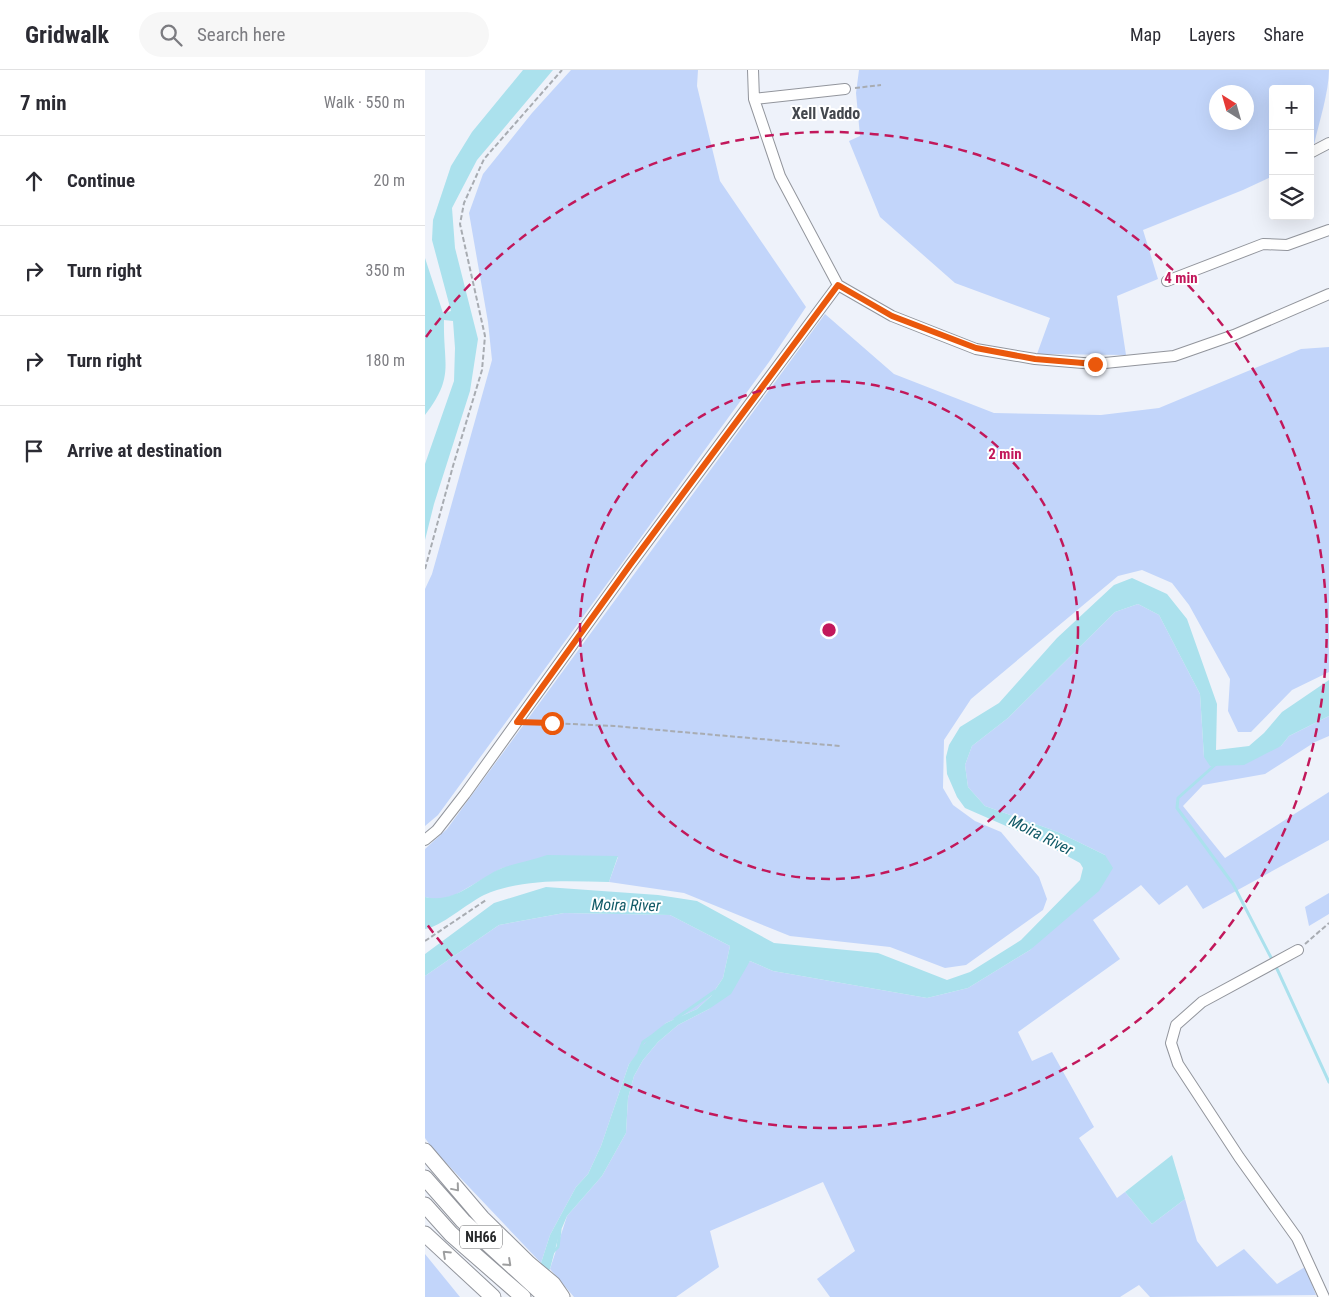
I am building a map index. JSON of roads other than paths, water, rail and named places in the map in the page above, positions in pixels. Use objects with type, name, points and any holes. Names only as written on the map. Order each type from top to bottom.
[{"type":"highway","points":[[425,1151],[481,1218],[529,1264],[554,1293]]},
{"type":"highway","name":"NH66","points":[[425,1178],[463,1220],[554,1293]]},
{"type":"highway","name":"NH66","points":[[425,1205],[451,1234],[523,1297]]},
{"type":"highway","points":[[425,1234],[493,1297]]},
{"type":"street","points":[[753,70],[754,99],[779,176],[838,285],[892,316],[976,348],[1035,359],[1095,364],[1174,356],[1234,335],[1329,294]]},
{"type":"street","points":[[754,99],[845,89]]},
{"type":"street","points":[[1314,151],[1329,143]]},
{"type":"street","points":[[1167,281],[1263,244],[1287,245],[1329,230]]},
{"type":"street","points":[[425,840],[437,830],[454,809],[630,565],[838,285]]},
{"type":"street","points":[[1298,950],[1202,1002],[1176,1025],[1171,1043],[1178,1064],[1239,1156],[1297,1238],[1324,1297]]},
{"type":"water","points":[[523,70],[553,70],[477,160],[452,208],[455,248],[478,339],[470,391],[434,504],[425,540],[425,464],[454,381],[455,348],[453,321],[444,320],[444,380],[434,402],[425,415],[425,258],[443,313],[451,311],[432,240],[433,220],[451,166],[472,132]]},
{"type":"water","name":"Moira River","points":[[1132,578],[1167,594],[1187,619],[1217,704],[1216,750],[1249,746],[1264,733],[1282,712],[1329,680],[1329,716],[1289,736],[1281,746],[1244,765],[1210,766],[1204,757],[1200,694],[1159,615],[1138,604],[1115,612],[1008,718],[972,746],[965,765],[968,787],[985,806],[1058,832],[1105,855],[1113,868],[1099,891],[1030,950],[968,988],[927,998],[773,971],[750,961],[731,994],[709,1009],[678,1025],[658,1042],[643,1060],[634,1076],[628,1098],[626,1133],[602,1176],[567,1216],[559,1235],[550,1269],[528,1297],[513,1297],[541,1263],[550,1235],[576,1187],[588,1174],[601,1146],[629,1064],[652,1034],[666,1023],[697,1009],[711,996],[723,978],[730,946],[670,915],[564,913],[499,925],[425,976],[425,954],[494,903],[546,887],[658,895],[697,901],[774,943],[878,953],[947,980],[970,972],[1021,940],[1080,880],[1083,868],[1080,863],[1038,840],[965,808],[957,797],[947,774],[946,757],[949,745],[960,727],[999,703],[1057,638],[1114,585]]},
{"type":"water","points":[[547,855],[618,856],[609,882],[545,882],[514,886],[484,895],[446,920],[425,929],[425,897],[436,898],[456,894],[502,868]]},
{"type":"water","points":[[1172,1155],[1185,1199],[1152,1224],[1125,1192]]},
{"type":"waterway","points":[[1216,764],[1178,798],[1177,808],[1233,884],[1278,971],[1329,1082]]},
{"type":"waterway","points":[[675,1019],[715,991]]},
{"type":"waterway","points":[[639,1052],[643,1042],[652,1036]]},
{"type":"waterway","points":[[553,1252],[558,1247],[560,1230]]},
{"type":"district","name":"Xell Vaddo","points":[[826,113]]}]
